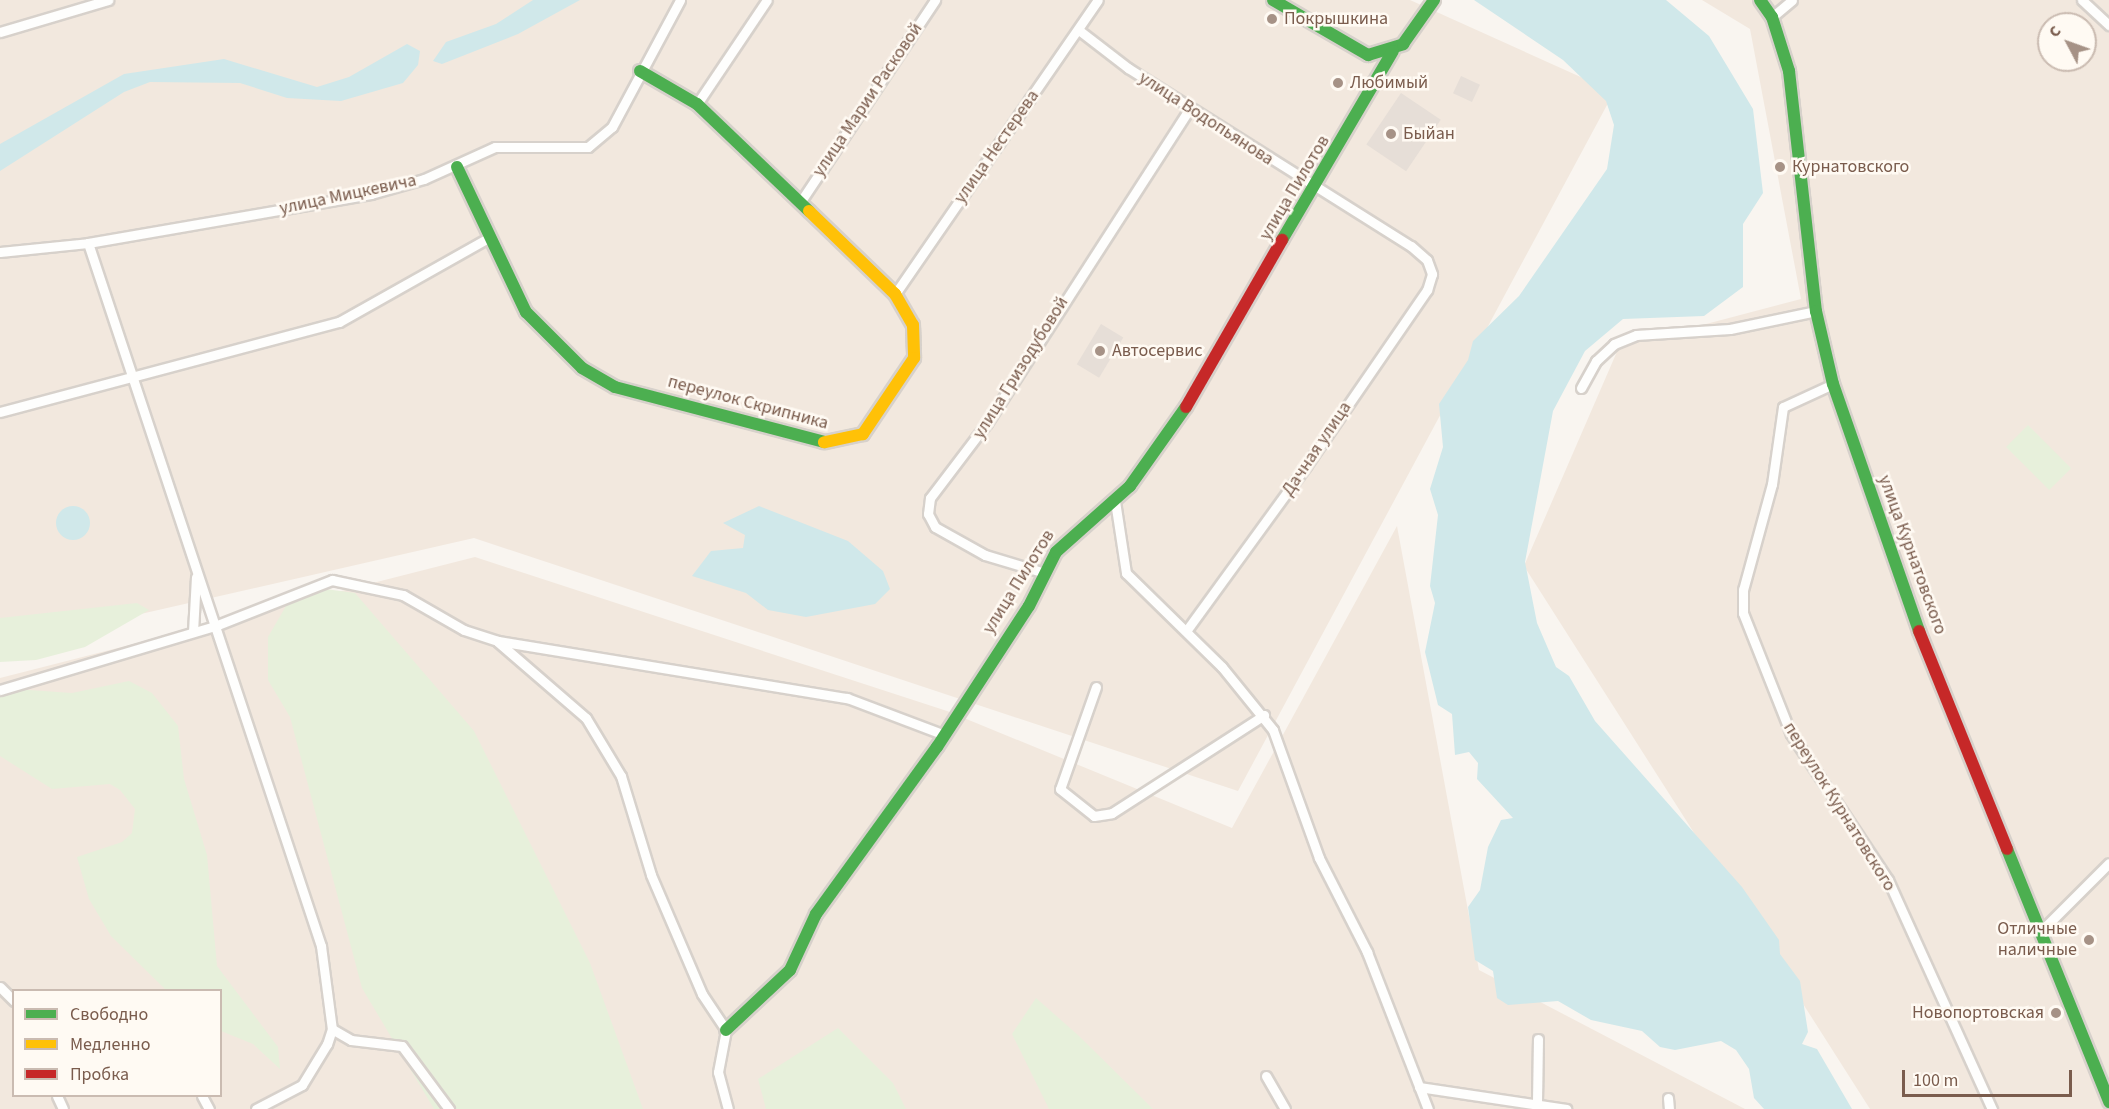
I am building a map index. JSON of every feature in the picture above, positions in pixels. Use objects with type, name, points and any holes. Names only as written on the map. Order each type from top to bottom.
[{"type":"street","points":[[0,32],[108,0]]},
{"type":"street","name":"улица Мицкевича","points":[[0,252],[88,243],[371,194],[457,167],[495,147],[588,147],[612,127],[680,0]]},
{"type":"street","points":[[697,104],[767,0]]},
{"type":"street","name":"улица Марии Расковой","points":[[801,201],[935,0]]},
{"type":"street","name":"улица Нестерева","points":[[895,294],[1080,31],[1098,0]]},
{"type":"street","points":[[1273,0],[1357,51],[1393,51]]},
{"type":"street","name":"улица Пилотов","points":[[726,1030],[790,970],[816,914],[945,735],[1070,534],[1115,501],[1180,416],[1315,189],[1393,51],[1414,33],[1434,0]]},
{"type":"street","name":"улица Курнатовского","points":[[1760,0],[1772,17],[1795,108],[1816,311],[1833,384],[1923,642],[2043,929],[2109,1103]]},
{"type":"street","points":[[1772,17],[1792,0]]},
{"type":"street","points":[[2082,0],[2109,25]]},
{"type":"street","name":"улица Водопьянова","points":[[1080,31],[1190,108],[1427,260]]},
{"type":"street","name":"переулок Скрипника","points":[[457,167],[488,238],[526,312],[582,368],[615,387],[831,444],[863,434],[908,374],[917,343],[895,294],[801,201],[697,104],[640,71]]},
{"type":"street","name":"улица Гризодубовой","points":[[1045,573],[985,555],[935,527],[928,514],[930,498],[987,423],[1190,108]]},
{"type":"street","points":[[0,412],[339,322],[488,238]]},
{"type":"street","points":[[88,243],[136,376],[196,577],[215,626],[321,946],[332,1029],[302,1085],[256,1109]]},
{"type":"street","name":"Дачная улица","points":[[1186,631],[1427,290],[1432,274],[1427,260]]},
{"type":"street","points":[[1581,388],[1602,356],[1636,335],[1730,329],[1816,311]]},
{"type":"street","name":"переулок Курнатовского","points":[[1833,384],[1783,407],[1772,484],[1743,590],[1743,613],[1791,734],[1888,880],[1992,1109]]},
{"type":"street","points":[[1115,501],[1126,573],[1186,631],[1264,715],[1428,1109]]},
{"type":"street","points":[[193,633],[196,577]]},
{"type":"street","points":[[0,690],[215,626],[332,580],[403,596],[464,630],[498,641],[838,696],[905,715],[945,735]]},
{"type":"street","points":[[498,641],[602,740],[628,794],[651,875],[702,994],[726,1030],[717,1072],[728,1109]]},
{"type":"street","points":[[1096,687],[1060,789],[1094,816],[1112,813],[1264,715]]},
{"type":"street","points":[[2043,929],[2109,863]]},
{"type":"street","points":[[0,987],[12,999]]},
{"type":"street","points":[[332,1029],[351,1040],[402,1046],[449,1109]]},
{"type":"street","points":[[1537,1102],[1538,1039]]},
{"type":"street","points":[[1266,1076],[1285,1109]]},
{"type":"street","points":[[1419,1087],[1537,1102],[1566,1109]]},
{"type":"street","points":[[1668,1098],[1669,1109]]},
{"type":"street","points":[[2101,1109],[2109,1103]]},
{"type":"shaded area","points":[[0,0],[1410,0],[1614,92],[1238,791],[474,538],[0,646]]},
{"type":"shaded area","points":[[1702,0],[2109,0],[2109,1109],[1870,1109],[1524,566],[1619,347],[1801,299],[1750,29]]},
{"type":"shaded area","points":[[1397,526],[1479,970],[1745,1109],[0,1109],[0,678],[475,557],[947,711],[1232,828]]},
{"type":"green space","points":[[2028,425],[2071,468],[2049,490],[2006,447]]},
{"type":"green space","points":[[318,588],[355,593],[474,731],[590,963],[643,1109],[434,1109],[362,988],[290,717],[268,680],[268,637],[286,606]]},
{"type":"green space","points":[[137,603],[149,610],[85,647],[36,660],[0,662],[0,618]]},
{"type":"green space","points":[[129,681],[152,693],[178,726],[184,779],[207,855],[217,966],[278,1047],[280,1069],[253,1044],[222,1031],[222,989],[165,989],[111,936],[89,899],[77,857],[122,842],[132,833],[135,809],[120,790],[110,784],[52,789],[0,756],[0,688],[72,693]]},
{"type":"green space","points":[[1036,998],[1079,1036],[1153,1109],[1049,1109],[1012,1034]]},
{"type":"green space","points":[[838,1028],[893,1083],[906,1109],[766,1109],[758,1079]]},
{"type":"water","points":[[533,0],[580,0],[518,34],[442,64],[433,61],[446,42],[496,24]]},
{"type":"water","points":[[1474,0],[1666,0],[1709,36],[1753,109],[1763,193],[1743,224],[1743,287],[1704,316],[1623,319],[1585,351],[1553,411],[1525,562],[1537,623],[1556,667],[1569,676],[1595,721],[1742,887],[1779,940],[1780,954],[1800,981],[1808,1032],[1802,1044],[1817,1049],[1852,1109],[1764,1109],[1754,1098],[1749,1069],[1736,1050],[1721,1041],[1675,1050],[1660,1047],[1642,1031],[1591,1020],[1558,1001],[1508,1005],[1497,998],[1493,971],[1475,960],[1468,907],[1480,890],[1488,847],[1501,820],[1513,818],[1477,779],[1478,763],[1469,752],[1455,755],[1452,714],[1438,705],[1425,652],[1435,603],[1430,586],[1438,515],[1430,489],[1443,447],[1439,404],[1468,360],[1473,341],[1519,296],[1607,169],[1614,125],[1606,101],[1563,60]]},
{"type":"water","points":[[407,44],[420,51],[418,65],[403,83],[341,101],[287,98],[240,83],[150,82],[124,92],[0,171],[0,144],[124,74],[224,59],[317,87],[349,77]]},
{"type":"water","points":[[73,506],[85,511],[90,523],[85,535],[73,540],[61,535],[56,523],[61,511]]},
{"type":"water","points":[[759,506],[848,541],[883,571],[890,589],[875,604],[806,617],[768,610],[746,593],[692,576],[711,551],[743,548],[745,535],[723,523]]},
{"type":"building","points":[[1461,76],[1480,85],[1472,102],[1453,93]]},
{"type":"building","name":"Быйан","points":[[1401,93],[1441,120],[1406,171],[1366,144]]},
{"type":"building","name":"Автосервис","points":[[1101,324],[1123,337],[1099,378],[1077,364]]},
{"type":"traffic: fast","points":[[1273,0],[1368,55],[1403,44],[1434,0]]},
{"type":"traffic: fast","points":[[1760,0],[1772,17],[1789,71],[1816,311],[1833,384],[1919,631]]},
{"type":"traffic: fast","points":[[1282,240],[1393,51]]},
{"type":"traffic: fast","points":[[640,71],[697,104],[809,211]]},
{"type":"traffic: fast","points":[[457,167],[526,312],[582,368],[615,387],[824,442]]},
{"type":"traffic: fast","points":[[726,1030],[790,970],[816,914],[937,747],[1029,606],[1056,552],[1130,486],[1186,407]]},
{"type":"traffic: fast","points":[[2007,849],[2109,1102]]},
{"type":"traffic: slow","points":[[809,211],[895,294],[913,325],[914,358],[863,434],[824,442]]},
{"type":"traffic: jam","points":[[1186,407],[1282,240]]},
{"type":"traffic: jam","points":[[1919,631],[2007,849]]},
{"type":"place","name":"Покрышкина","points":[[1272,19]]},
{"type":"place","name":"Любимый","points":[[1338,83]]},
{"type":"place","name":"Быйан","points":[[1391,134]]},
{"type":"place","name":"Курнатовского","points":[[1780,167]]},
{"type":"place","name":"Автосервис","points":[[1100,351]]},
{"type":"place","name":"Отличные наличные","points":[[2089,940]]},
{"type":"place","name":"Новопортовская","points":[[2056,1013]]}]
